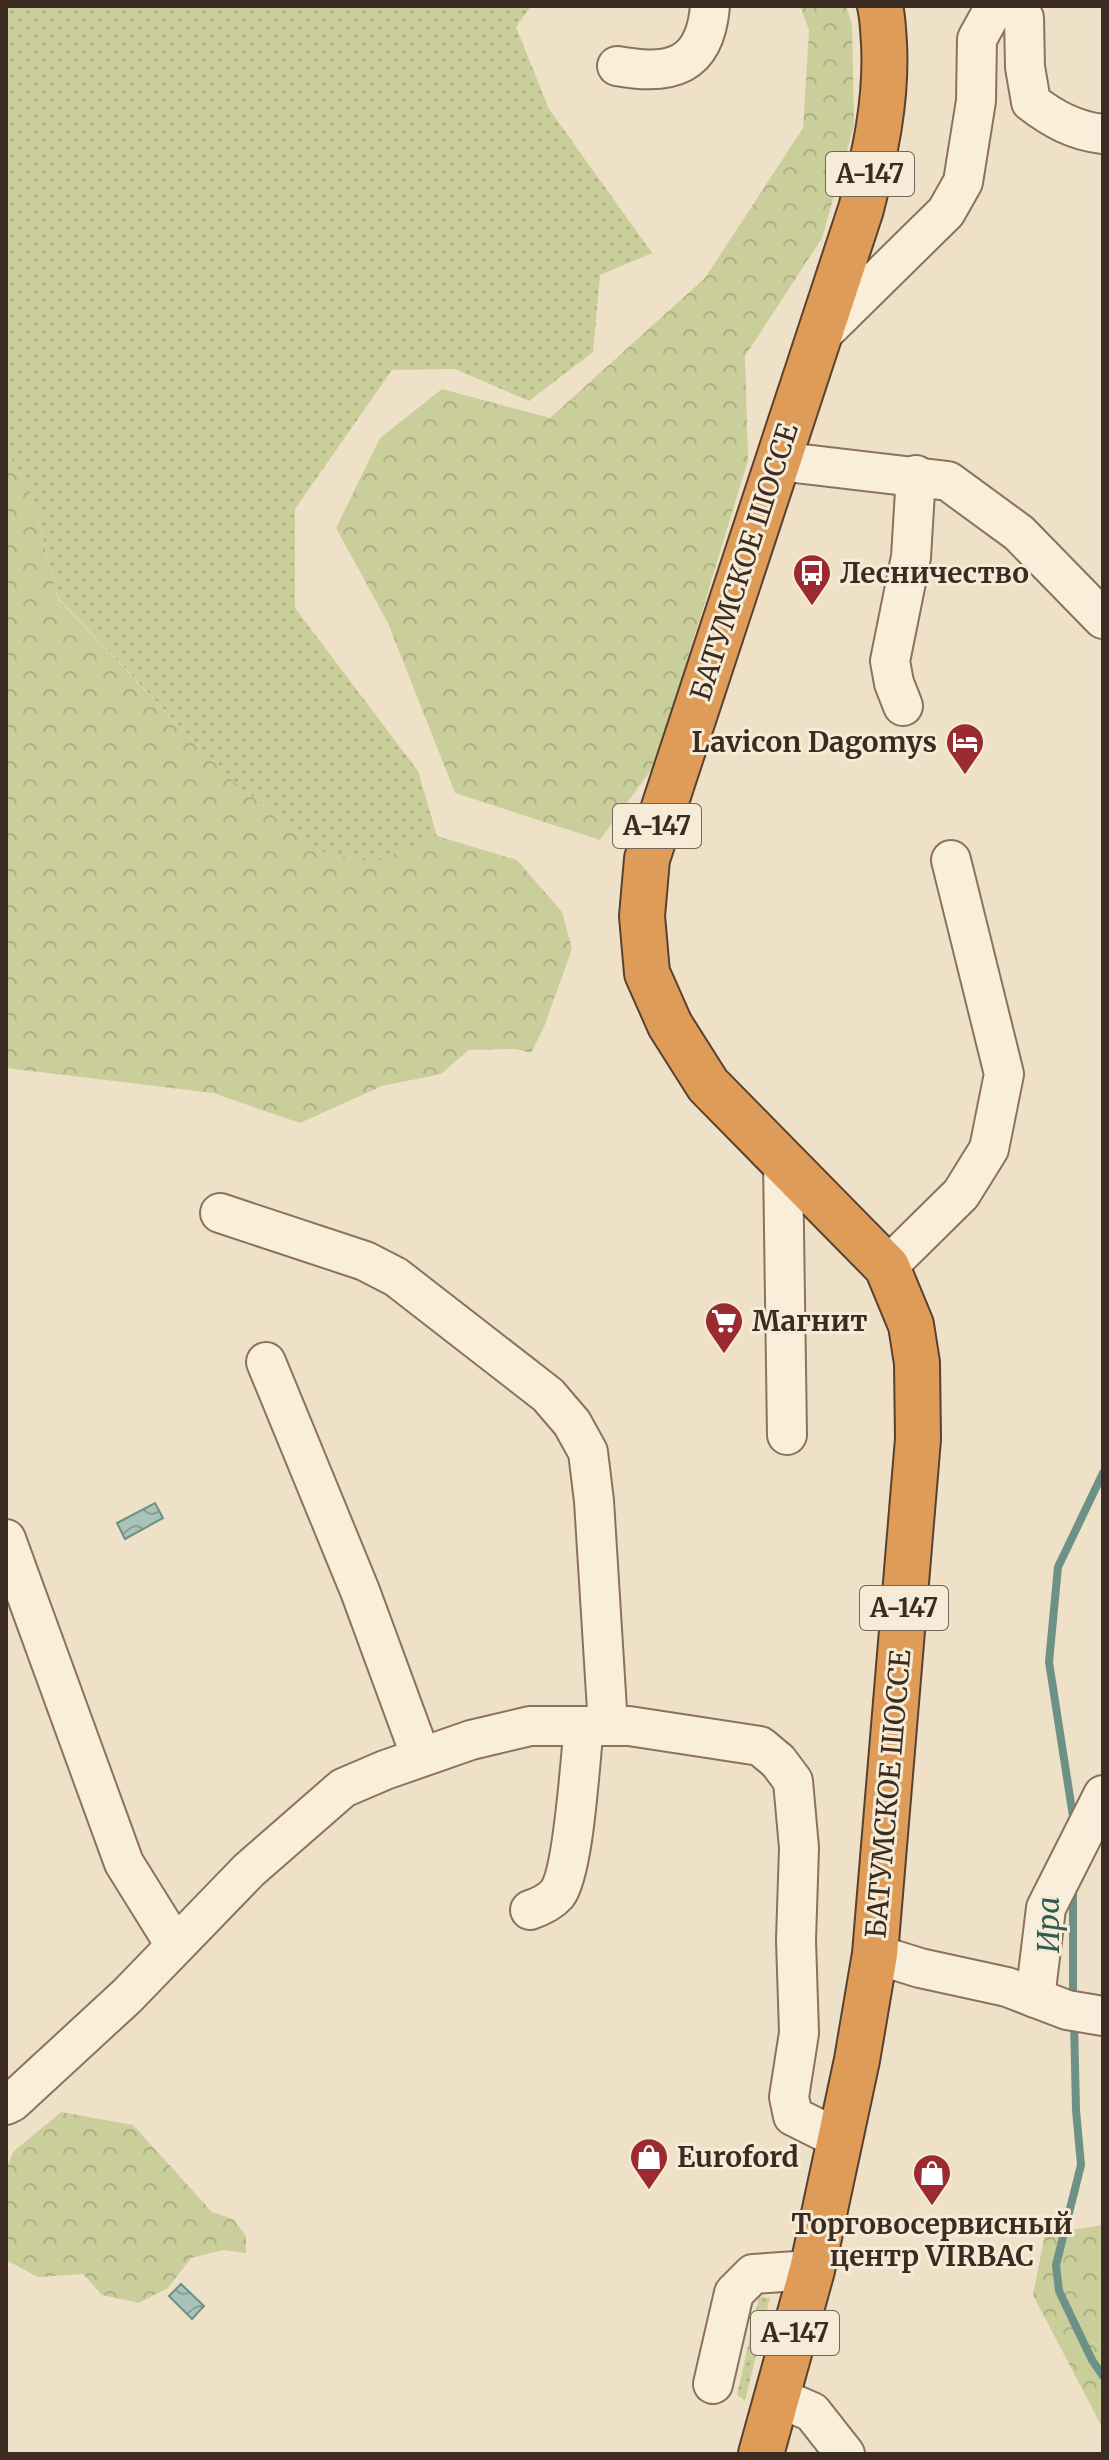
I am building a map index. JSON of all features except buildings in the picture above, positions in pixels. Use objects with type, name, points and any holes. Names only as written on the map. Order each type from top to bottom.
[{"type":"highway","name":"БАТУМСКОЕ ШОССЕ","points":[[758,2453],[812,2270],[841,2140],[875,1954],[918,1439],[915,1350],[911,1325],[887,1267],[708,1085],[670,1025],[647,973],[642,916],[647,859],[861,209],[879,138],[884,100],[885,61],[880,6]]},
{"type":"street","points":[[617,66],[667,70],[692,57],[708,28],[710,6]]},
{"type":"street","points":[[819,337],[946,212],[963,182],[976,101],[977,39],[993,10],[999,6]]},
{"type":"street","points":[[1014,6],[1024,18],[1025,67],[1031,102],[1054,120],[1088,133],[1103,134]]},
{"type":"street","points":[[778,461],[948,481],[1019,533],[1103,619]]},
{"type":"street","points":[[903,706],[890,661],[911,557],[916,475]]},
{"type":"street","points":[[887,1267],[961,1194],[989,1149],[1004,1074],[951,860]]},
{"type":"street","points":[[783,1162],[787,1435]]},
{"type":"street","points":[[220,1213],[365,1261],[396,1277],[548,1395],[572,1423],[588,1452],[594,1501],[596,1726],[564,1878],[556,1895],[530,1910]]},
{"type":"street","points":[[266,1362],[360,1591],[421,1757]]},
{"type":"street","points":[[6,1539],[124,1863],[175,1945]]},
{"type":"street","points":[[6,2105],[127,1996],[249,1870],[343,1788],[471,1740],[530,1726],[596,1726],[670,1732],[760,1746],[778,1761],[793,1781],[799,1848],[796,1940],[799,2033],[789,2097],[793,2116],[841,2140]]},
{"type":"street","points":[[1035,1998],[1046,1908],[1103,1795]]},
{"type":"street","name":"БАТУМСКОЕ ШОССЕ","points":[[875,1954],[920,1968],[1007,1987],[1067,2010],[1103,2016]]},
{"type":"street","points":[[713,2384],[734,2293],[753,2274],[812,2270]]},
{"type":"street","points":[[777,2397],[812,2412],[845,2454]]},
{"type":"green space","points":[[6,6],[531,6],[516,27],[549,109],[652,253],[600,275],[593,352],[529,401],[455,369],[392,370],[295,509],[295,608],[418,771],[437,836],[375,862],[321,852],[228,777],[58,598],[32,495],[6,450]]},
{"type":"green space","points":[[800,6],[846,6],[852,24],[854,125],[822,238],[745,356],[748,460],[656,763],[600,840],[455,793],[388,623],[336,528],[380,438],[442,389],[550,418],[705,278],[803,128],[809,30]]},
{"type":"green space","points":[[6,450],[32,495],[58,599],[228,777],[321,852],[375,862],[437,836],[517,860],[562,912],[572,949],[544,1027],[531,1053],[515,1049],[469,1050],[441,1074],[382,1086],[300,1123],[213,1093],[6,1068]]},
{"type":"green space","points":[[61,2112],[133,2125],[212,2212],[233,2219],[246,2236],[246,2253],[223,2250],[191,2258],[168,2288],[139,2303],[102,2295],[83,2274],[38,2277],[6,2260],[6,2170],[13,2152]]},
{"type":"green space","points":[[1103,2225],[1103,2429],[1033,2295],[1045,2234]]},
{"type":"green space","points":[[759,2297],[770,2298],[745,2401],[737,2395]]},
{"type":"water","points":[[155,1503],[163,1518],[125,1539],[117,1523]]},
{"type":"water","points":[[181,2284],[204,2306],[192,2319],[169,2296]]},
{"type":"waterway","name":"Ира","points":[[1074,1823],[1049,1662],[1058,1567],[1103,1473]]},
{"type":"waterway","name":"Ира","points":[[1073,1889],[1073,1999]]},
{"type":"waterway","name":"Ира","points":[[1074,2021],[1081,2165],[1056,2265],[1059,2291],[1092,2360],[1103,2376]]},
{"type":"place","name":"Лесничество","points":[[812,607]]},
{"type":"place","name":"Lavicon Dagomys","points":[[965,776]]},
{"type":"place","name":"Магнит","points":[[724,1355]]},
{"type":"place","name":"Euroford","points":[[649,2191]]},
{"type":"place","name":"Торговосервисный центр VIRBAC","points":[[932,2207]]}]
